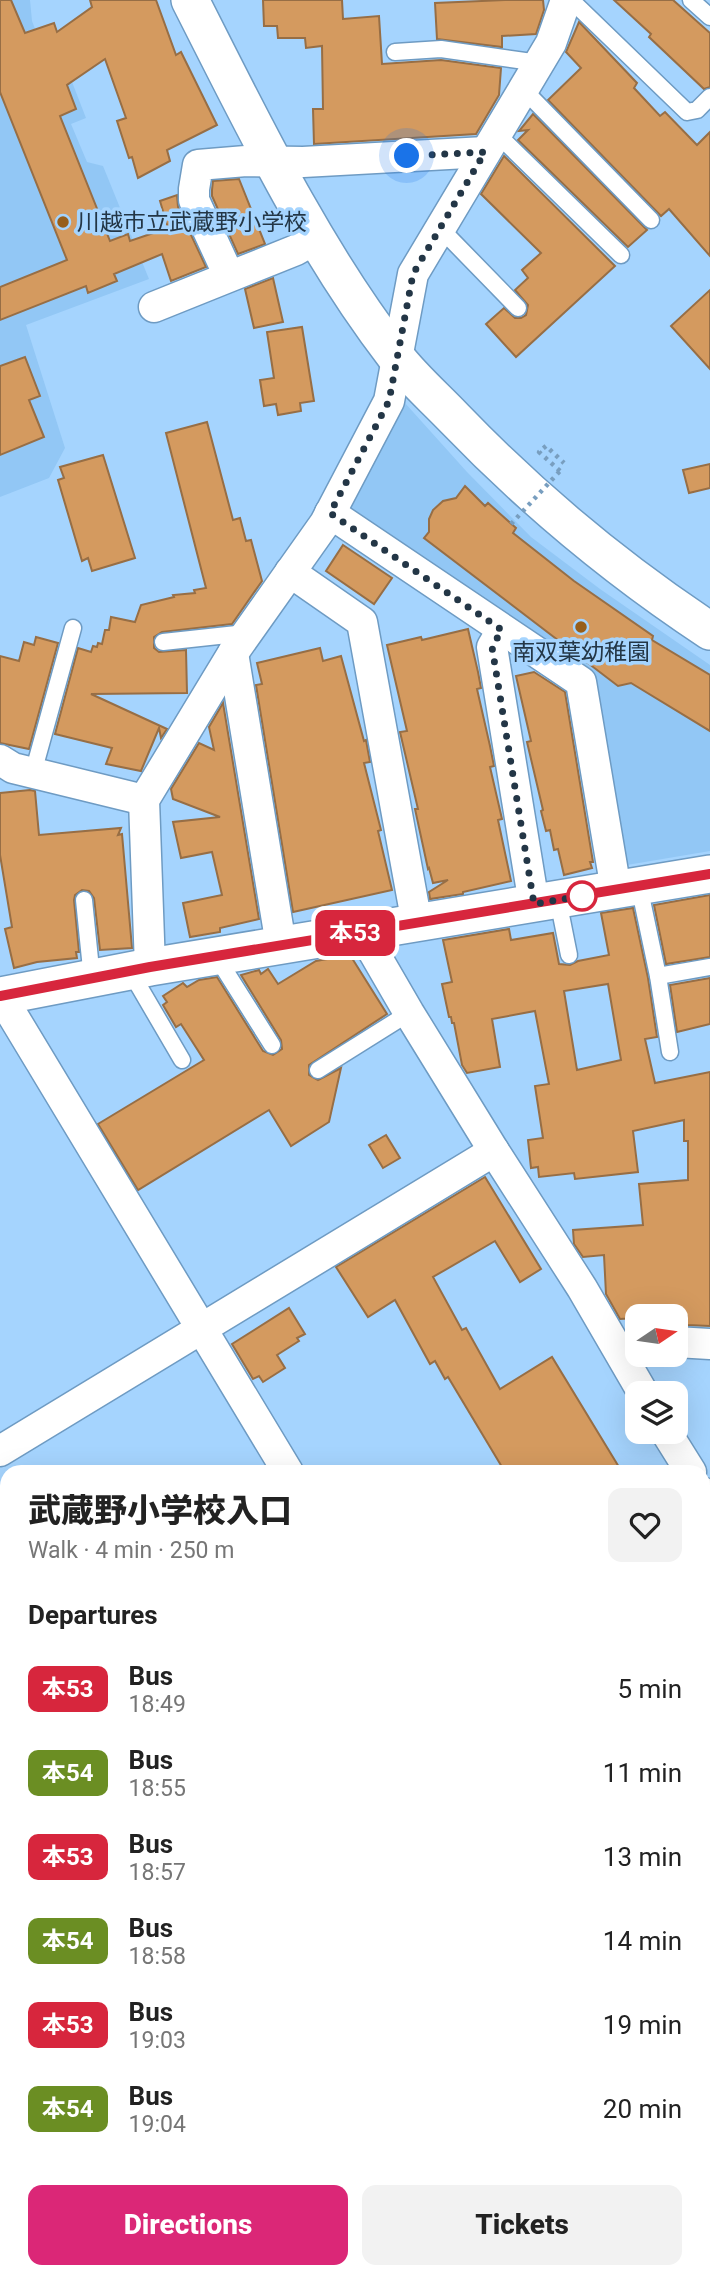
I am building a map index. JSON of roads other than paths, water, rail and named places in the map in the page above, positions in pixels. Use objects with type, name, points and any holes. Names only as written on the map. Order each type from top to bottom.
[{"type":"street","points":[[190,0],[273,162],[329,260],[397,359],[494,460],[542,505],[663,600],[710,631]]},
{"type":"street","points":[[140,969],[144,800],[239,643],[330,513],[389,401],[413,274],[551,43],[568,0]]},
{"type":"street","points":[[229,276],[194,200],[198,165],[273,162],[491,143]]},
{"type":"street","points":[[154,307],[296,250],[317,238]]},
{"type":"street","points":[[330,513],[581,682],[627,888]]},
{"type":"street","points":[[290,572],[362,622],[417,924]]},
{"type":"street","points":[[502,630],[492,647],[546,902]]},
{"type":"street","points":[[239,643],[281,945]]},
{"type":"street","points":[[12,771],[144,800]]},
{"type":"street","points":[[284,1465],[0,994],[710,874]]},
{"type":"street","points":[[362,932],[494,1151],[582,1288],[625,1343]]},
{"type":"street","points":[[0,1451],[494,1151]]},
{"type":"street","points":[[688,1343],[710,1344]]},
{"type":"street","points":[[674,1444],[687,1465]]},
{"type":"lane","points":[[568,0],[687,111],[696,110],[710,97]]},
{"type":"lane","points":[[691,0],[710,17]]},
{"type":"lane","points":[[395,51],[441,49],[539,63]]},
{"type":"lane","points":[[524,90],[651,220]]},
{"type":"lane","points":[[491,143],[621,255]]},
{"type":"lane","points":[[440,228],[518,309]]},
{"type":"lane","points":[[12,771],[73,628]]},
{"type":"lane","points":[[163,642],[239,643]]},
{"type":"lane","points":[[627,888],[658,976],[670,1052]]},
{"type":"lane","points":[[84,900],[92,979]]},
{"type":"lane","points":[[546,902],[569,955]]},
{"type":"lane","points":[[216,956],[272,1045]]},
{"type":"lane","points":[[658,976],[710,967]]},
{"type":"lane","points":[[140,969],[182,1060]]},
{"type":"lane","points":[[318,1070],[409,1013]]},
{"type":"place","name":"川越市立武蔵野小学校","points":[[63,222]]},
{"type":"place","name":"南双葉幼稚園","points":[[581,627]]}]
